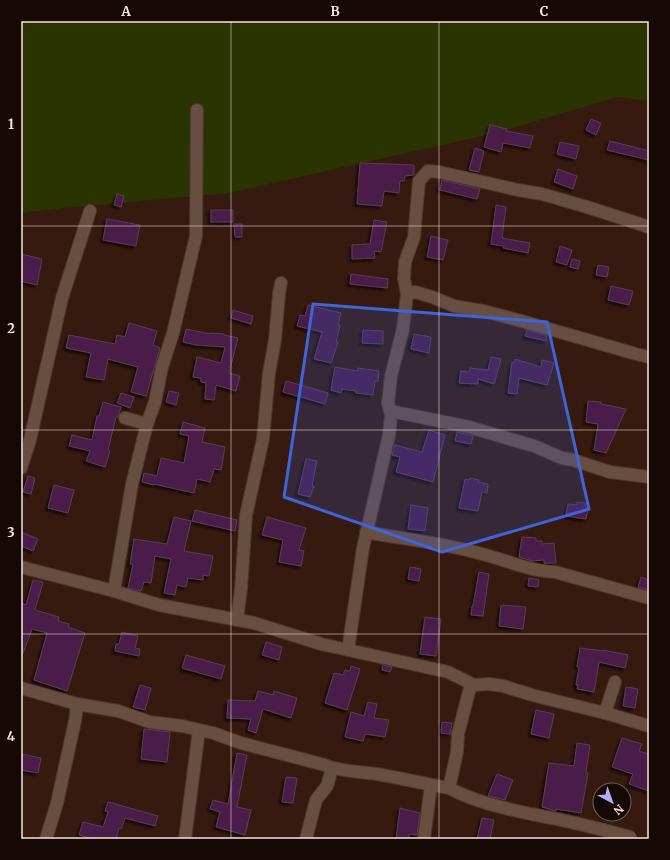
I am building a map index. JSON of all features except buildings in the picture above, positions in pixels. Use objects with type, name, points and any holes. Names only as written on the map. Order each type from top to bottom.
[{"type":"street","points":[[114,591],[132,484],[147,424],[155,402],[162,367],[173,333],[196,236],[197,110]]},
{"type":"street","points":[[348,650],[362,548],[389,435],[391,415],[388,404],[391,376],[403,329],[407,294],[404,279],[405,262],[414,237],[419,180],[428,171],[439,172],[542,194],[649,225]]},
{"type":"street","points":[[21,468],[30,440],[62,298],[90,211]]},
{"type":"street","points":[[237,620],[241,589],[246,514],[263,439],[269,373],[275,340],[281,283]]},
{"type":"street","points":[[407,294],[415,292],[454,306],[488,312],[649,357]]},
{"type":"street","points":[[390,411],[469,427],[534,446],[562,458],[610,472],[649,477]]},
{"type":"street","points":[[125,418],[147,424]]},
{"type":"street","points":[[366,532],[471,551],[541,572],[555,572],[649,598]]},
{"type":"street","points":[[21,567],[114,591],[159,605],[254,623],[321,644],[448,672],[457,675],[471,684],[503,686],[532,696],[605,713],[649,726]]},
{"type":"street","points":[[605,713],[615,682]]},
{"type":"street","points":[[449,788],[458,734],[471,684]]},
{"type":"street","points":[[21,688],[77,704],[118,711],[150,722],[182,726],[226,736],[241,743],[325,765],[332,769],[339,768],[378,774],[449,788],[458,793],[508,810],[630,837]]},
{"type":"street","points":[[46,839],[57,803],[75,721],[77,704]]},
{"type":"street","points":[[185,839],[198,730]]},
{"type":"street","points":[[306,839],[316,800],[327,786],[332,769]]},
{"type":"street","points":[[424,839],[431,785]]},
{"type":"highlighted area","points":[[313,304],[547,322],[589,509],[442,552],[284,497]]},
{"type":"green space","points":[[21,21],[649,21],[649,101],[617,97],[500,132],[229,193],[21,213]]}]
